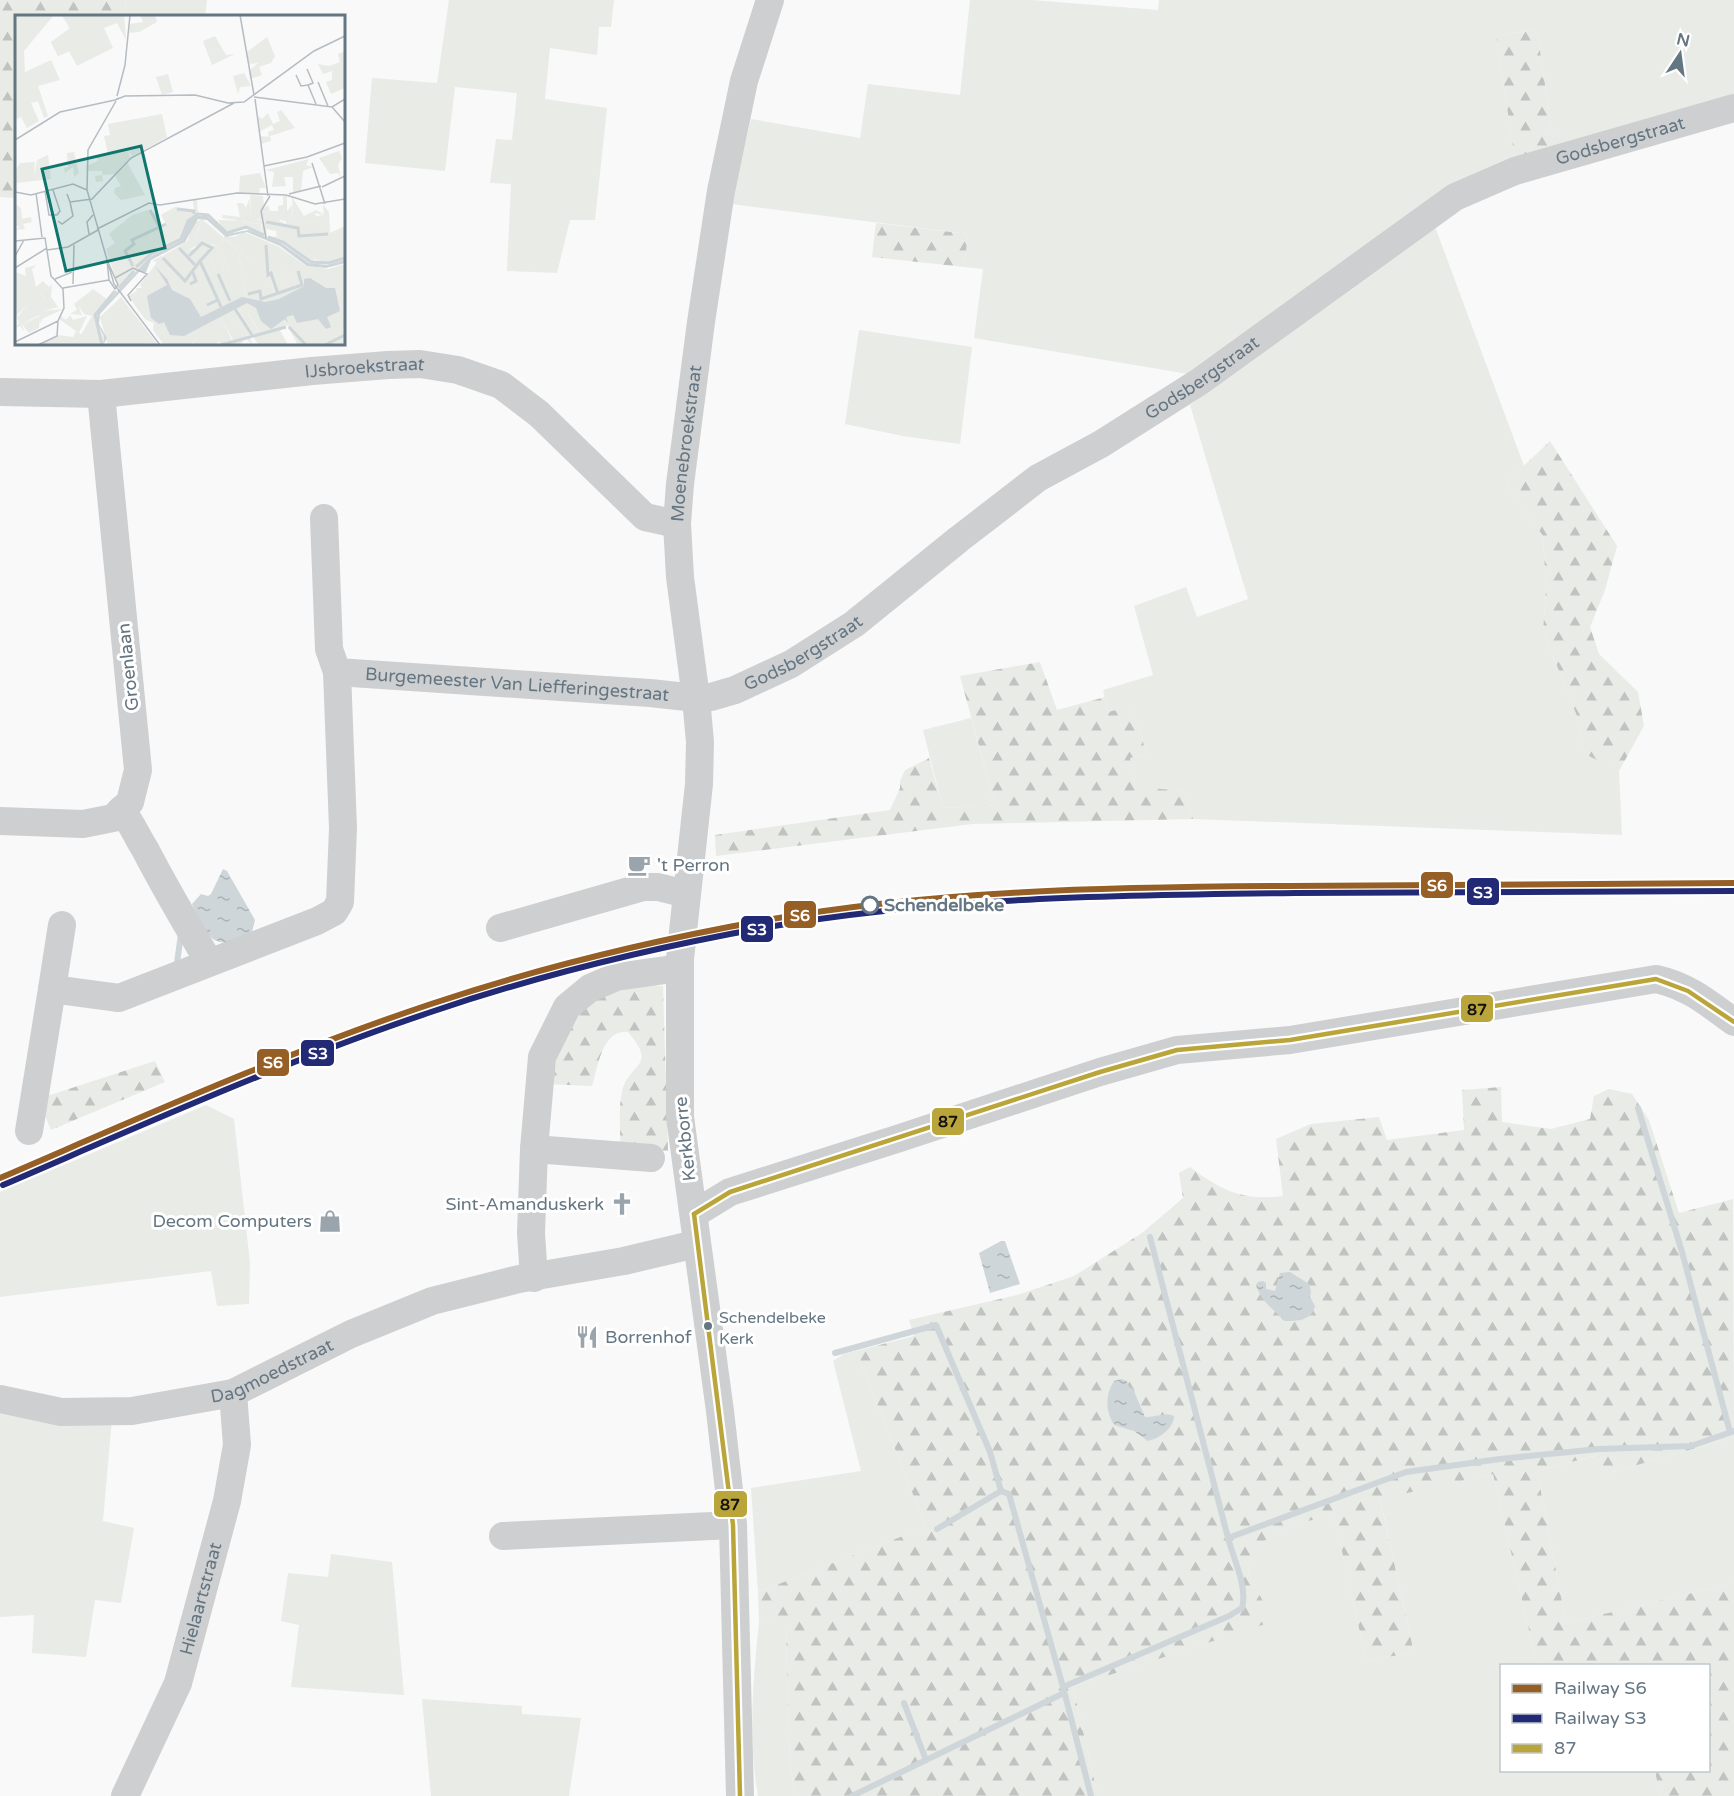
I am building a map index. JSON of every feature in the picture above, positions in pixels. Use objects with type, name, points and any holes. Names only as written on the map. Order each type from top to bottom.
[{"type":"street","name":"Moenebroekstraat","points":[[682,930],[699,784],[700,742],[680,577],[676,524],[701,322],[721,191],[744,81],[770,0]]},
{"type":"street","name":"Godsbergstraat","points":[[696,698],[711,697],[735,690],[791,664],[854,624],[958,539],[1038,478],[1101,444],[1199,382],[1455,197],[1515,171],[1734,108]]},
{"type":"street","name":"IJsbroekstraat","points":[[0,392],[101,394],[388,365],[420,364],[458,370],[501,385],[538,414],[645,517],[676,524]]},
{"type":"street","name":"Groenlaan","points":[[101,394],[138,770],[130,802],[121,810]]},
{"type":"street","name":"Burgemeester Van Liefferingestraat","points":[[52,989],[119,998],[318,921],[334,912],[340,902],[343,828],[337,672],[329,649],[324,518]]},
{"type":"street","name":"Burgemeester Van Liefferingestraat","points":[[337,672],[696,698]]},
{"type":"street","points":[[0,821],[83,825],[113,818],[121,810],[133,825],[177,909],[209,962]]},
{"type":"street","points":[[500,928],[643,887],[658,887],[686,894]]},
{"type":"street","points":[[29,1131],[62,925]]},
{"type":"street","name":"Kerkborre","points":[[682,930],[680,1117],[733,1525],[740,1796]]},
{"type":"street","points":[[534,1278],[531,1233],[534,1149],[542,1057],[567,1007],[590,988],[616,977],[680,968]]},
{"type":"street","points":[[694,1214],[730,1192],[1100,1072],[1177,1050],[1290,1040],[1656,979],[1692,991],[1734,1022]]},
{"type":"street","points":[[534,1149],[651,1158]]},
{"type":"street","name":"Dagmoedstraat","points":[[0,1399],[61,1412],[132,1411],[233,1393],[351,1334],[432,1301],[519,1279],[624,1261],[696,1244]]},
{"type":"street","name":"Hielaartstraat","points":[[125,1796],[181,1671],[229,1490],[237,1445],[233,1393]]},
{"type":"street","points":[[503,1536],[733,1525]]},
{"type":"street","name":"Kerkborre","points":[[732,1796],[739,1766]]},
{"type":"street","name":"Kerkborre","points":[[739,1766],[748,1796]]},
{"type":"green space","points":[[0,0],[126,0],[125,15],[15,15],[15,198],[0,197]]},
{"type":"green space","points":[[126,0],[207,0],[205,15],[125,15]]},
{"type":"green space","points":[[449,0],[614,0],[611,27],[599,27],[597,55],[550,48],[545,99],[607,108],[595,220],[570,220],[557,273],[507,271],[511,184],[490,183],[496,139],[512,140],[517,93],[455,87],[445,171],[365,163],[372,78],[437,83]]},
{"type":"green space","points":[[970,0],[1031,0],[1158,10],[1159,0],[1734,0],[1734,96],[1554,146],[1537,30],[1496,35],[1515,160],[1194,375],[974,338],[983,269],[964,267],[968,234],[731,204],[751,119],[860,138],[868,84],[960,95]]},
{"type":"green space","points":[[1537,30],[1554,146],[1515,160],[1496,35]]},
{"type":"green space","points":[[876,223],[968,234],[964,267],[872,257]]},
{"type":"green space","points":[[1434,224],[1524,466],[1506,483],[1543,536],[1546,589],[1543,631],[1577,716],[1585,753],[1619,771],[1622,835],[1193,819],[1185,791],[1137,788],[1130,758],[1146,754],[1138,721],[1129,710],[1108,712],[1103,690],[1153,675],[1134,606],[1186,587],[1197,617],[1248,599],[1190,405]]},
{"type":"green space","points":[[859,330],[972,347],[960,444],[903,436],[845,424]]},
{"type":"green space","points":[[1550,441],[1617,546],[1605,590],[1590,627],[1599,654],[1638,692],[1644,726],[1619,771],[1585,754],[1577,716],[1543,631],[1546,589],[1543,536],[1506,483]]},
{"type":"green space","points":[[1040,662],[1057,710],[1105,697],[1108,712],[1129,710],[1138,721],[1146,754],[1130,758],[1137,787],[1185,791],[1193,819],[972,824],[716,856],[715,835],[890,810],[905,770],[929,758],[943,808],[995,805],[960,676]]},
{"type":"green space","points":[[971,718],[995,805],[943,808],[923,730]]},
{"type":"green space","points":[[642,985],[663,986],[668,1151],[620,1148],[622,1092],[625,1082],[641,1059],[641,1052],[628,1032],[612,1036],[607,1043],[602,1051],[592,1086],[545,1084],[556,1042],[590,998]]},
{"type":"green space","points":[[155,1061],[165,1082],[51,1130],[38,1099]]},
{"type":"green space","points":[[1501,1087],[1502,1122],[1551,1129],[1590,1119],[1594,1096],[1609,1089],[1632,1094],[1649,1120],[1679,1213],[1733,1199],[1734,1437],[1606,1474],[1598,1455],[1537,1471],[1566,1623],[1734,1583],[1734,1796],[1660,1796],[1655,1772],[1710,1772],[1710,1664],[1537,1664],[1493,1474],[1380,1499],[1414,1653],[1366,1660],[1334,1515],[1291,1525],[1254,1547],[1248,1574],[1274,1621],[1073,1687],[1098,1796],[794,1796],[788,1732],[786,1618],[759,1622],[758,1592],[926,1527],[856,1351],[914,1336],[909,1320],[1017,1295],[1074,1276],[1142,1233],[1183,1198],[1179,1173],[1190,1167],[1212,1182],[1234,1192],[1256,1197],[1283,1196],[1276,1139],[1311,1124],[1379,1117],[1387,1140],[1464,1130],[1462,1090]]},
{"type":"green space","points":[[206,1105],[234,1119],[250,1263],[249,1304],[217,1306],[211,1271],[0,1297],[0,1192]]},
{"type":"green space","points":[[856,1351],[926,1527],[758,1592],[751,1488],[861,1471],[833,1361],[844,1354]]},
{"type":"green space","points":[[0,1405],[112,1418],[103,1521],[134,1528],[121,1603],[95,1600],[86,1657],[32,1653],[34,1615],[0,1617]]},
{"type":"green space","points":[[1734,1437],[1734,1583],[1566,1623],[1537,1471],[1599,1455],[1606,1474]]},
{"type":"green space","points":[[1493,1474],[1537,1664],[1500,1664],[1500,1772],[1655,1772],[1660,1796],[1098,1796],[1073,1687],[1273,1621],[1248,1574],[1254,1546],[1291,1525],[1334,1514],[1366,1660],[1414,1653],[1380,1498]]},
{"type":"green space","points":[[331,1554],[392,1562],[404,1695],[291,1687],[299,1625],[281,1621],[288,1573],[328,1577]]},
{"type":"green space","points":[[786,1617],[788,1731],[794,1796],[758,1796],[752,1731],[753,1687],[759,1622]]},
{"type":"green space","points":[[422,1699],[522,1706],[522,1714],[581,1718],[569,1796],[431,1796]]},
{"type":"water","points":[[223,869],[227,871],[255,920],[252,932],[232,941],[220,942],[206,932],[192,904],[201,894],[208,896],[211,894]]},
{"type":"water","points":[[1005,1241],[1020,1284],[990,1293],[979,1253]]},
{"type":"water","points":[[1290,1272],[1309,1284],[1310,1297],[1315,1306],[1307,1317],[1284,1321],[1264,1300],[1256,1285],[1263,1281],[1266,1283],[1266,1289],[1275,1291],[1280,1273]]},
{"type":"water","points":[[1121,1379],[1127,1381],[1129,1387],[1133,1389],[1145,1417],[1174,1416],[1171,1425],[1157,1438],[1148,1441],[1134,1431],[1114,1425],[1109,1414],[1108,1397],[1114,1381]]},
{"type":"waterway","points":[[177,963],[181,934]]},
{"type":"waterway","points":[[1638,1108],[1682,1252],[1730,1432]]},
{"type":"waterway","points":[[1150,1237],[1228,1538]]},
{"type":"waterway","points":[[835,1353],[936,1325],[990,1452],[1001,1491]]},
{"type":"waterway","points":[[1091,1796],[1063,1687],[1229,1616],[1242,1608],[1242,1582],[1228,1538],[1406,1472],[1599,1449],[1691,1446],[1734,1431]]},
{"type":"waterway","points":[[937,1529],[1001,1491],[1009,1494],[1063,1687]]},
{"type":"waterway","points":[[852,1796],[1064,1693]]},
{"type":"waterway","points":[[904,1703],[926,1760]]},
{"type":"rail line","name":"S6","points":[[0,1178],[267,1065],[431,1004],[594,957],[678,937],[761,921],[891,903],[1089,889],[1734,883]]},
{"type":"rail line","name":"S3","points":[[3,1185],[270,1072],[434,1011],[596,964],[679,944],[762,928],[895,910],[1095,897],[1296,893],[1734,891]]},
{"type":"transit line","name":"87","points":[[694,1214],[730,1192],[1100,1072],[1177,1050],[1290,1040],[1656,979],[1688,991],[1734,1022]]},
{"type":"transit line","name":"87","points":[[694,1214],[733,1525],[740,1796]]},
{"type":"place","name":"'t Perron","points":[[639,865]]},
{"type":"place","name":"Schendelbeke","points":[[870,905]]},
{"type":"place","name":"Sint-Amanduskerk","points":[[622,1204]]},
{"type":"place","name":"Decom Computers","points":[[330,1221]]},
{"type":"place","name":"Schendelbeke Kerk","points":[[708,1326]]},
{"type":"place","name":"Borrenhof","points":[[587,1337]]}]
